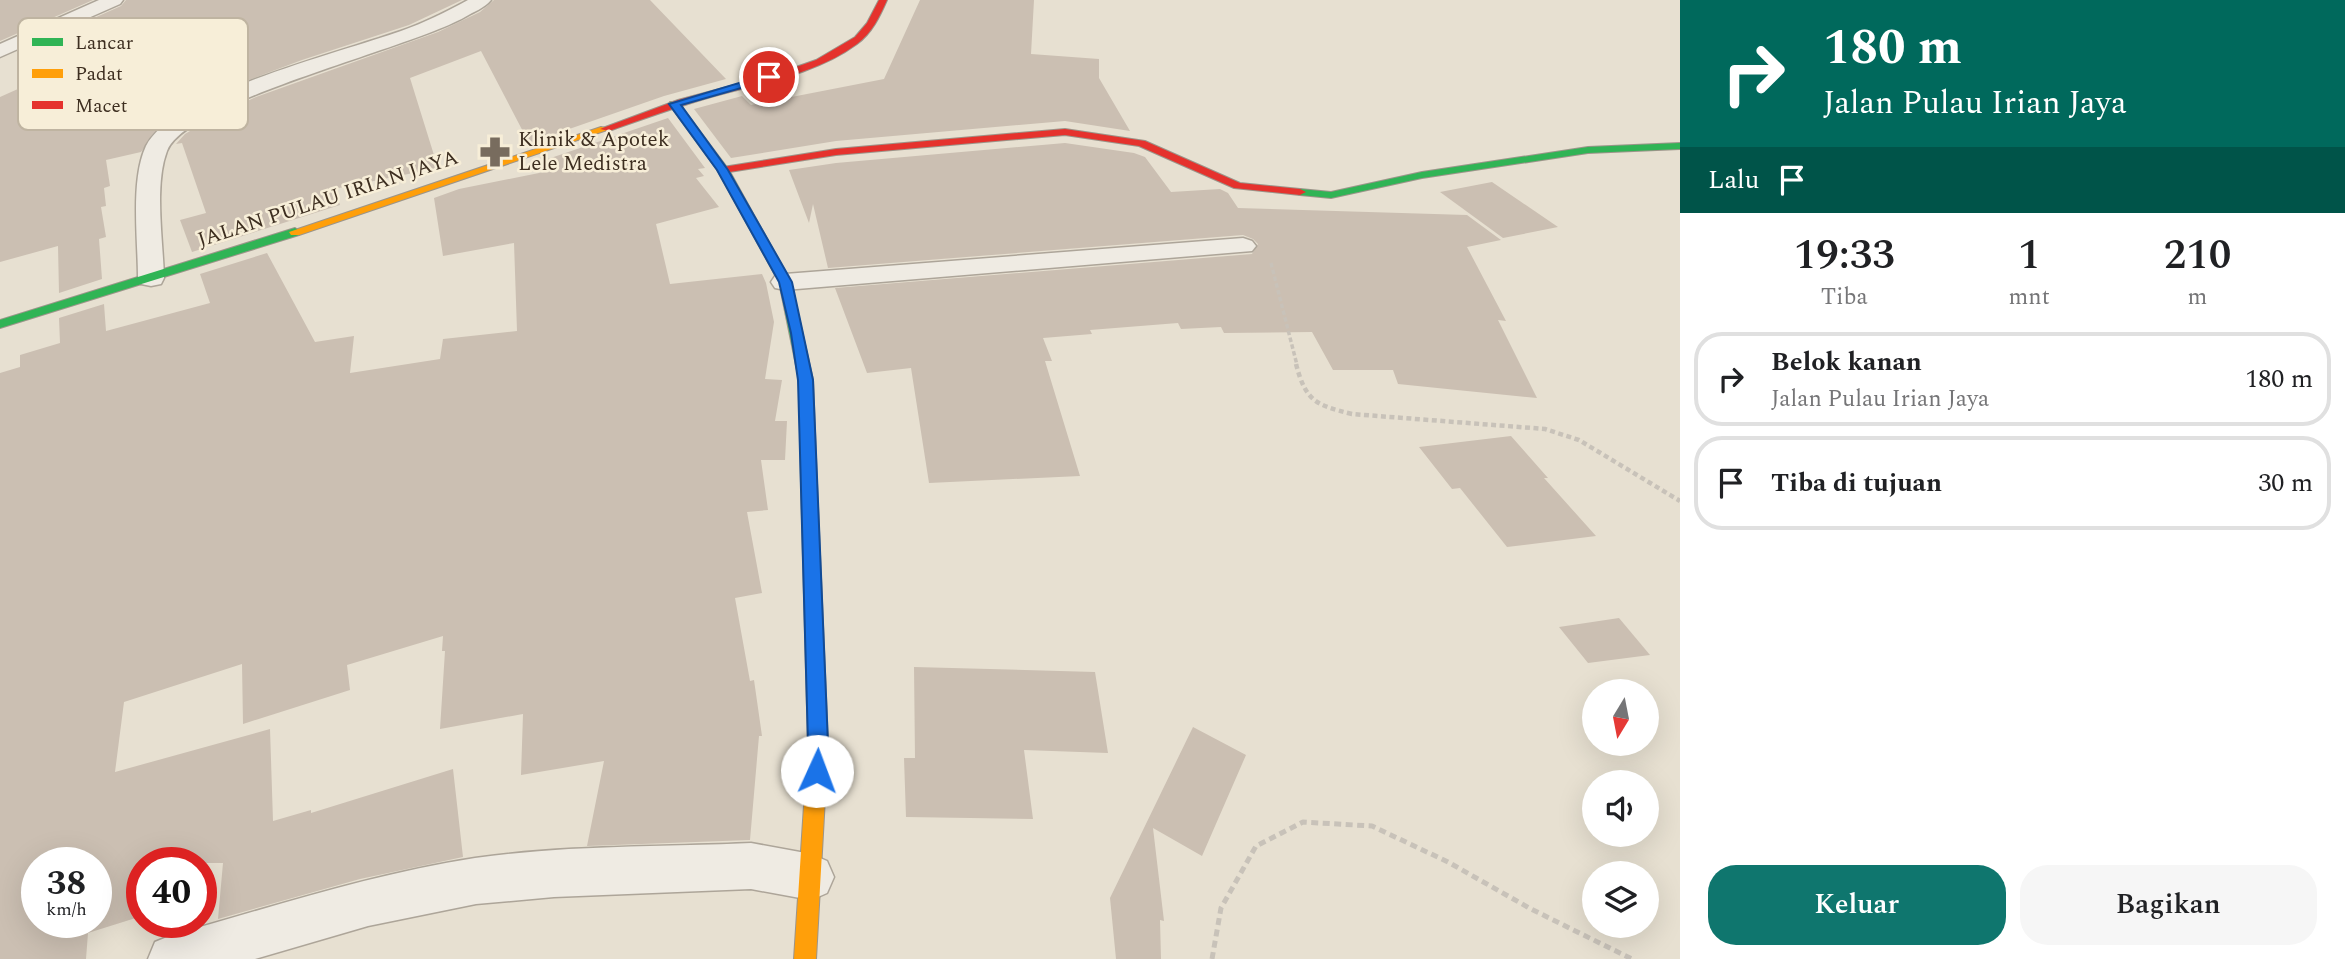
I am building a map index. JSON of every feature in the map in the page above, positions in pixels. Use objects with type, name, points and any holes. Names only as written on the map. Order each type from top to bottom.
[{"type":"street","points":[[74,18],[114,0]]},
{"type":"street","points":[[248,93],[434,25],[482,0]]},
{"type":"street","name":"JALAN PULAU IRIAN JAYA","points":[[0,324],[559,146],[674,104],[781,74],[845,48],[872,27],[883,0]]},
{"type":"street","points":[[0,51],[18,43]]},
{"type":"street","points":[[674,104],[723,170],[785,282],[806,380],[818,744],[805,959]]},
{"type":"street","points":[[151,278],[152,168],[157,147],[171,130]]},
{"type":"street","points":[[723,170],[836,152],[1065,132],[1141,143],[1238,186],[1331,195],[1422,175],[1588,150],[1680,146]]},
{"type":"street","points":[[785,282],[1244,246]]},
{"type":"street","points":[[172,959],[368,903],[476,881],[554,874],[751,866],[811,877]]},
{"type":"path","points":[[1244,246],[1268,254],[1301,387],[1321,406],[1352,414],[1545,429],[1579,440],[1680,501]]},
{"type":"path","points":[[1212,959],[1221,908],[1256,846],[1303,822],[1373,827],[1448,862],[1531,909],[1632,959]]},
{"type":"building","points":[[0,0],[93,0],[52,18],[18,18],[18,33],[0,41]]},
{"type":"building","points":[[126,0],[462,0],[409,25],[248,80],[248,18],[94,18],[121,6]]},
{"type":"building","points":[[494,0],[650,0],[726,79],[664,96],[529,143],[481,51],[410,78],[438,168],[334,189],[340,205],[192,252],[180,220],[206,213],[182,143],[176,144],[185,134],[192,130],[248,130],[248,101],[438,32],[480,12]]},
{"type":"building","points":[[920,0],[1034,0],[1031,54],[1099,59],[1099,78],[1130,131],[1065,121],[836,141],[731,158],[694,109],[742,96],[751,105],[884,79]]},
{"type":"building","points":[[18,89],[18,130],[157,130],[141,152],[106,160],[110,186],[104,188],[106,206],[101,207],[106,237],[99,239],[102,279],[59,293],[58,246],[0,262],[0,97]]},
{"type":"building","points":[[668,118],[705,168],[698,169],[704,176],[696,178],[719,207],[656,224],[670,284],[762,274],[766,283],[774,322],[765,379],[782,380],[775,421],[787,421],[785,460],[761,460],[768,510],[747,512],[762,593],[735,598],[750,681],[754,680],[762,736],[759,736],[750,840],[587,846],[604,761],[521,775],[523,714],[440,729],[445,651],[442,651],[443,636],[347,665],[350,690],[243,724],[242,664],[124,702],[115,772],[270,729],[273,821],[311,810],[311,813],[453,769],[463,857],[360,879],[218,919],[223,863],[217,863],[217,847],[126,847],[126,921],[112,925],[112,847],[21,847],[21,938],[88,938],[86,959],[0,959],[0,373],[20,367],[20,355],[60,343],[59,318],[104,304],[106,331],[210,303],[200,274],[267,253],[315,342],[354,336],[350,373],[440,359],[443,339],[517,331],[514,243],[443,256],[434,198],[459,189],[544,172],[539,162]]},
{"type":"building","points":[[1065,143],[1145,157],[1171,192],[1220,189],[1228,193],[1238,208],[1467,215],[1501,240],[1467,247],[1506,321],[1498,320],[1537,398],[1398,384],[1393,370],[1333,370],[1312,332],[1224,333],[1221,327],[1181,329],[1178,323],[1090,330],[1092,334],[1043,338],[1052,361],[1045,361],[1080,476],[929,483],[911,368],[867,373],[835,288],[1252,254],[1258,244],[1243,235],[828,268],[813,204],[809,223],[789,170],[836,163]]},
{"type":"building","points":[[1492,182],[1558,227],[1503,238],[1440,192]]},
{"type":"building","points":[[1511,436],[1596,536],[1507,547],[1460,488],[1452,489],[1419,447]]},
{"type":"building","points":[[1619,618],[1650,655],[1588,663],[1559,627]]},
{"type":"building","points":[[914,667],[1095,672],[1108,753],[1024,750],[1033,819],[906,817],[904,758],[915,758]]},
{"type":"building","points":[[1193,727],[1246,755],[1202,856],[1153,828],[1164,921],[1160,920],[1161,959],[1116,959],[1110,898]]},
{"type":"traffic: fast","points":[[674,104],[723,170],[785,282],[806,380],[809,483]]},
{"type":"traffic: fast","points":[[1300,192],[1331,195],[1422,175],[1588,150],[1680,146]]},
{"type":"traffic: fast","points":[[0,324],[295,232]]},
{"type":"traffic: slow","points":[[295,232],[605,129]]},
{"type":"traffic: slow","points":[[805,959],[818,744],[809,483]]},
{"type":"traffic: jam","points":[[605,129],[682,102],[782,75],[819,62],[858,39],[871,24],[883,0]]},
{"type":"traffic: jam","points":[[723,170],[836,152],[1065,132],[1141,143],[1238,186],[1300,192]]},
{"type":"place","name":"Klinik & Apotek Lele Medistra","points":[[495,152]]},
{"type":"route","points":[[769,77],[674,104],[723,170],[785,282],[798,333],[806,380],[810,467],[817,771]]}]
